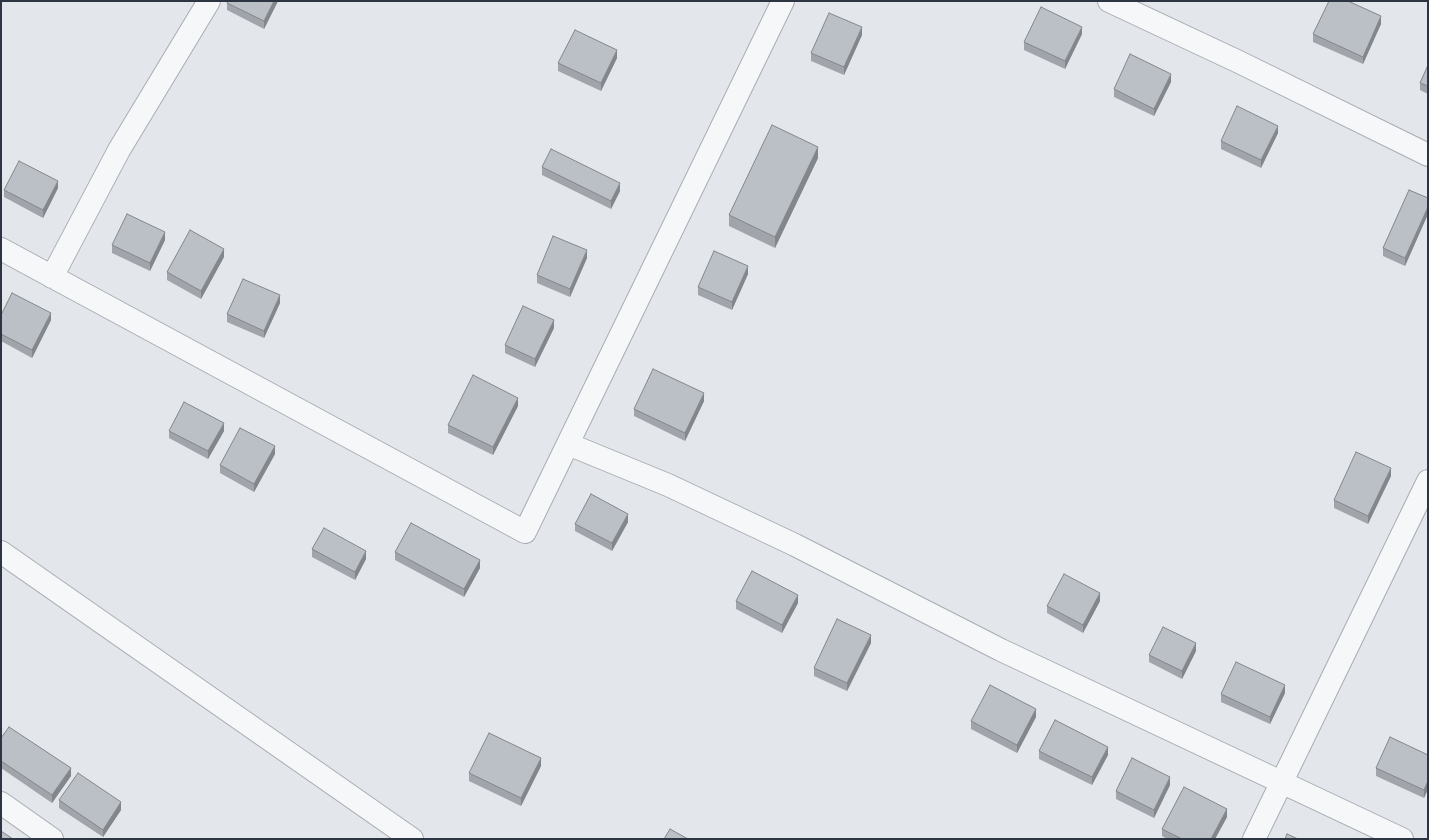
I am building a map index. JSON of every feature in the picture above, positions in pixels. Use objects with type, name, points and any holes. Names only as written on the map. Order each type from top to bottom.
[{"type":"street","points":[[52,277],[119,150],[209,1]]},
{"type":"street","points":[[1,249],[525,532],[783,1]]},
{"type":"street","points":[[1109,1],[1239,62],[1428,155]]},
{"type":"street","points":[[568,444],[668,485],[795,545],[1000,650],[1402,839]]},
{"type":"street","points":[[1254,839],[1428,481]]},
{"type":"street","points":[[1,552],[412,839]]},
{"type":"street","points":[[1,803],[52,839]]},
{"type":"building","points":[[228,1],[274,1],[264,21],[227,3]]},
{"type":"building","points":[[1329,1],[1348,1],[1381,16],[1363,57],[1313,34]]},
{"type":"building","points":[[1041,7],[1082,27],[1065,61],[1024,42]]},
{"type":"building","points":[[829,13],[862,27],[844,67],[811,53]]},
{"type":"building","points":[[575,30],[617,50],[601,83],[558,63]]},
{"type":"building","points":[[1130,54],[1171,74],[1154,109],[1114,89]]},
{"type":"building","points":[[1428,65],[1428,86],[1420,83]]},
{"type":"building","points":[[1237,106],[1278,126],[1261,160],[1221,141]]},
{"type":"building","points":[[772,125],[818,147],[775,237],[729,215]]},
{"type":"building","points":[[551,149],[620,183],[611,201],[542,167]]},
{"type":"building","points":[[19,161],[58,181],[43,210],[4,190]]},
{"type":"building","points":[[1409,190],[1428,198],[1428,207],[1405,258],[1383,248]]},
{"type":"building","points":[[127,214],[165,232],[150,263],[112,245]]},
{"type":"building","points":[[190,230],[224,249],[201,291],[167,272]]},
{"type":"building","points":[[553,236],[587,250],[570,289],[537,275]]},
{"type":"building","points":[[714,251],[748,266],[732,302],[698,287]]},
{"type":"building","points":[[243,279],[280,295],[264,331],[227,314]]},
{"type":"building","points":[[12,293],[51,313],[32,350],[1,334],[1,315]]},
{"type":"building","points":[[523,306],[554,320],[535,359],[505,345]]},
{"type":"building","points":[[653,369],[704,393],[685,433],[634,409]]},
{"type":"building","points":[[473,375],[518,398],[493,447],[448,425]]},
{"type":"building","points":[[184,402],[224,423],[208,451],[169,431]]},
{"type":"building","points":[[240,428],[275,446],[254,484],[220,465]]},
{"type":"building","points":[[1356,452],[1391,468],[1368,516],[1334,500]]},
{"type":"building","points":[[591,494],[628,514],[612,543],[575,524]]},
{"type":"building","points":[[411,523],[480,560],[464,589],[395,552]]},
{"type":"building","points":[[324,528],[366,551],[355,572],[312,549]]},
{"type":"building","points":[[752,571],[798,595],[782,625],[736,601]]},
{"type":"building","points":[[1064,574],[1100,593],[1083,625],[1047,606]]},
{"type":"building","points":[[837,619],[871,635],[847,683],[814,668]]},
{"type":"building","points":[[1163,627],[1196,643],[1182,671],[1149,655]]},
{"type":"building","points":[[1236,662],[1285,685],[1270,717],[1221,694]]},
{"type":"building","points":[[990,685],[1036,709],[1017,745],[971,721]]},
{"type":"building","points":[[1055,720],[1108,747],[1092,777],[1039,751]]},
{"type":"building","points":[[9,727],[71,768],[52,795],[1,761],[1,738]]},
{"type":"building","points":[[489,733],[541,758],[521,798],[469,773]]},
{"type":"building","points":[[1390,737],[1428,755],[1428,781],[1424,790],[1376,768]]},
{"type":"building","points":[[1132,758],[1170,777],[1154,810],[1116,791]]},
{"type":"building","points":[[78,773],[121,802],[103,830],[59,800]]},
{"type":"building","points":[[1184,787],[1227,809],[1211,839],[1182,839],[1162,829]]},
{"type":"building","points":[[670,829],[688,839],[664,839]]},
{"type":"building","points":[[1,831],[13,839],[1,839]]},
{"type":"building","points":[[1287,834],[1298,839],[1285,839]]}]
